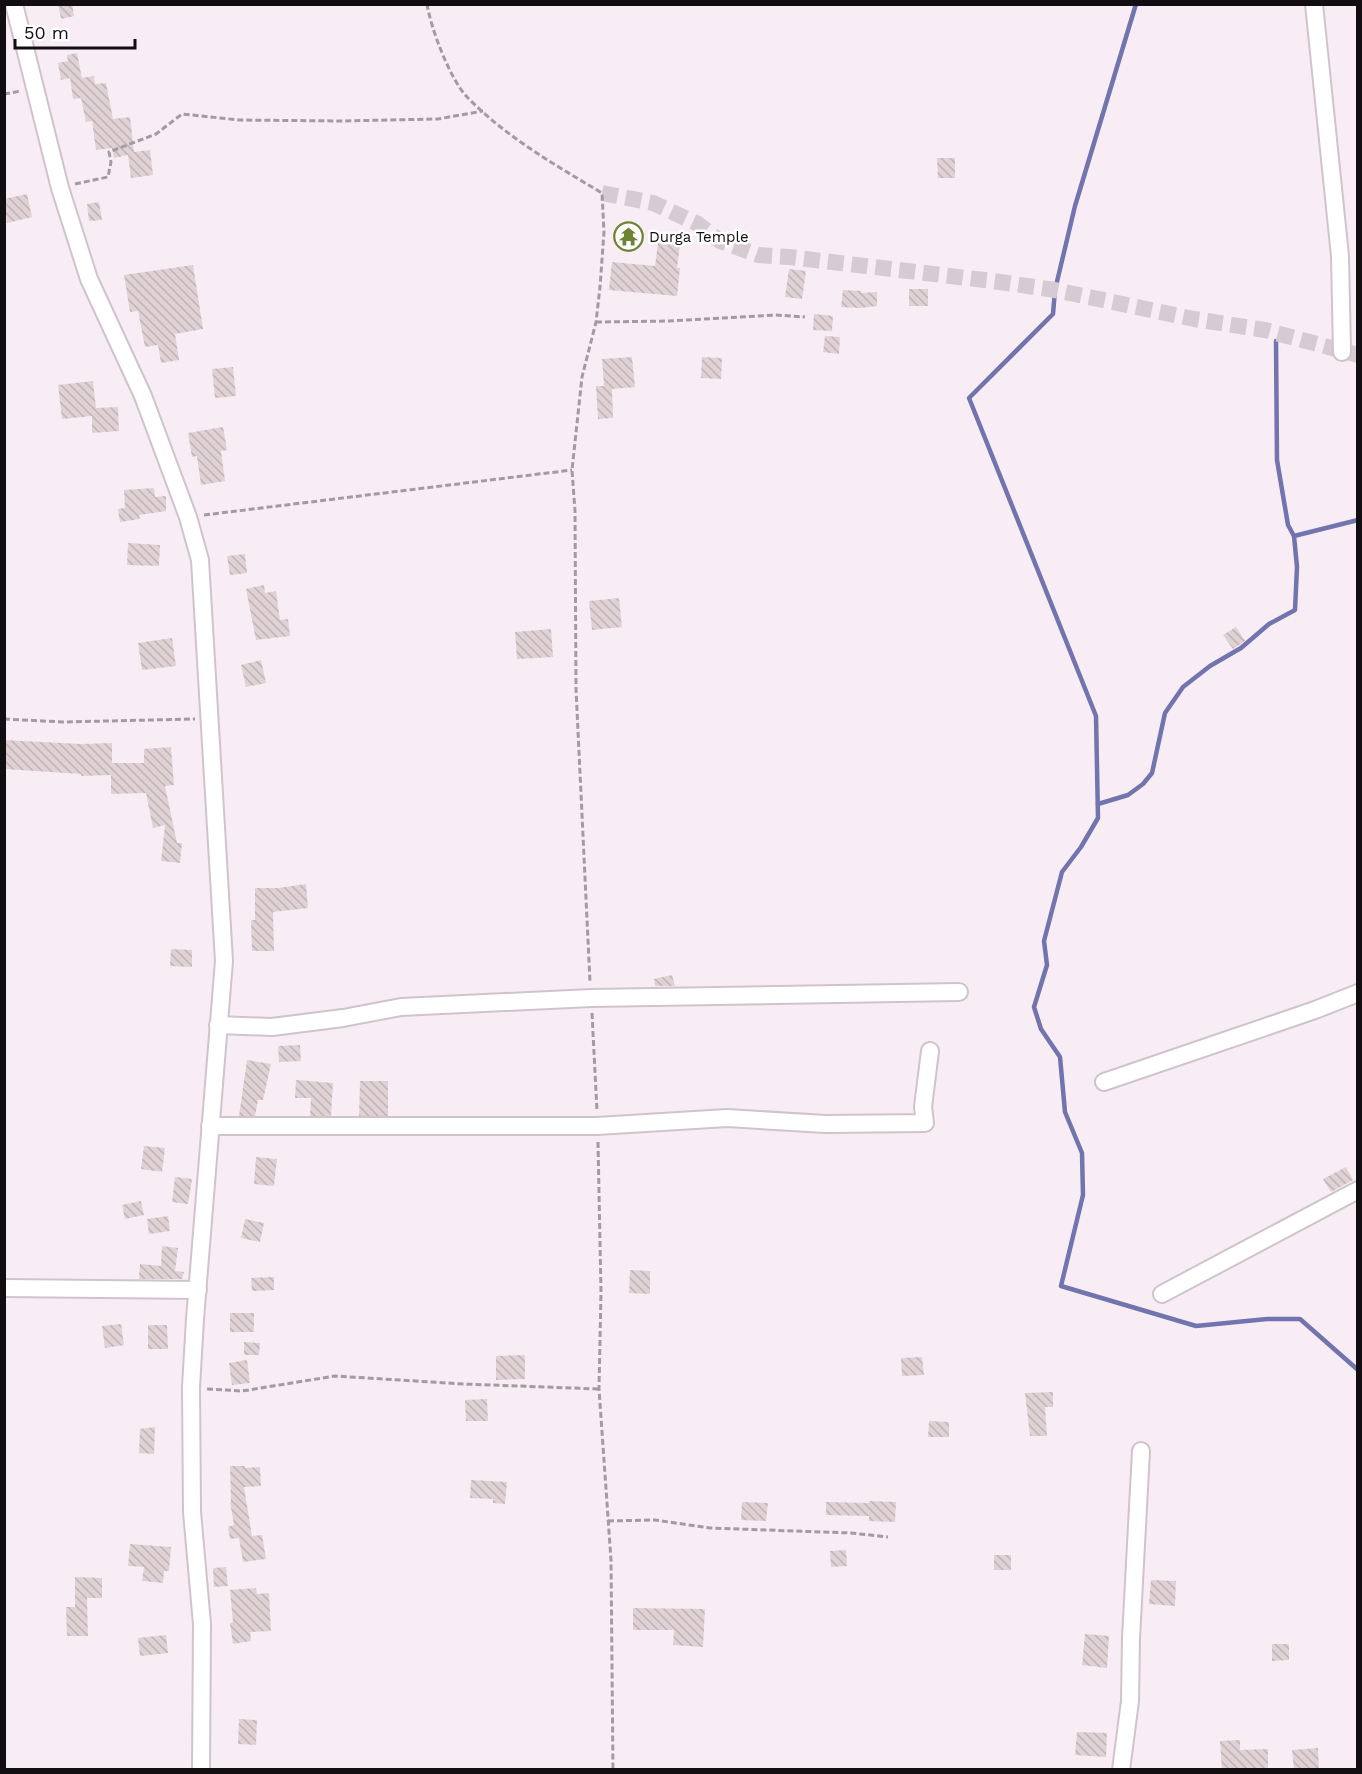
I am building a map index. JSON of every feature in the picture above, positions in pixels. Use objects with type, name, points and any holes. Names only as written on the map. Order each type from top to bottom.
[{"type":"street","points":[[14,4],[60,188],[89,279],[143,396],[188,517],[200,560],[224,961],[191,1387],[192,1512],[202,1624],[201,1770]]},
{"type":"street","points":[[1314,4],[1340,256],[1342,352]]},
{"type":"street","points":[[1340,256],[1358,255]]},
{"type":"street","points":[[218,1025],[272,1027],[343,1018],[401,1007],[591,998],[958,992]]},
{"type":"street","points":[[1104,1082],[1315,1010],[1358,993]]},
{"type":"street","points":[[210,1126],[597,1125],[727,1118],[825,1124],[925,1123],[923,1107],[930,1051]]},
{"type":"street","points":[[1162,1294],[1358,1190]]},
{"type":"street","points":[[4,1288],[198,1290]]},
{"type":"street","points":[[1121,1770],[1131,1701],[1131,1638],[1141,1451]]},
{"type":"path","points":[[428,4],[448,68],[466,96],[528,148],[602,194],[604,232],[596,322],[582,377],[572,470],[575,511],[576,689],[597,1125],[601,1292],[599,1389],[611,1560],[614,1770]]},
{"type":"path","points":[[60,188],[108,177],[111,162],[109,152],[156,134],[182,114],[239,120],[341,121],[438,119],[483,111]]},
{"type":"path","points":[[596,322],[659,322],[776,315],[805,318]]},
{"type":"path","points":[[188,517],[572,470]]},
{"type":"path","points":[[4,719],[63,722],[170,721],[209,718]]},
{"type":"path","points":[[191,1387],[242,1391],[335,1376],[599,1389]]},
{"type":"path","points":[[608,1521],[655,1520],[710,1528],[851,1533],[888,1537]]},
{"type":"building","points":[[58,4],[72,4],[74,16],[61,19]]},
{"type":"building","points":[[77,53],[82,78],[94,76],[95,84],[106,83],[113,119],[130,117],[134,152],[150,150],[153,175],[131,178],[128,155],[114,158],[112,148],[96,150],[92,121],[86,122],[81,98],[73,99],[70,78],[61,80],[58,63],[68,61],[67,55]]},
{"type":"building","points":[[937,158],[955,158],[955,178],[938,178]]},
{"type":"building","points":[[27,194],[32,217],[7,223],[4,199]]},
{"type":"building","points":[[99,202],[102,220],[89,221],[87,204]]},
{"type":"building","points":[[659,235],[681,238],[677,268],[680,268],[677,296],[609,290],[612,262],[655,266]]},
{"type":"building","points":[[193,265],[203,329],[175,334],[179,360],[161,363],[158,345],[145,347],[138,311],[130,312],[124,275]]},
{"type":"building","points":[[789,269],[806,271],[802,299],[785,297]]},
{"type":"building","points":[[909,289],[928,289],[928,306],[909,306]]},
{"type":"building","points":[[843,290],[861,291],[861,293],[877,292],[877,306],[841,307]]},
{"type":"building","points":[[814,314],[833,316],[832,331],[813,330]]},
{"type":"building","points":[[825,336],[840,337],[839,354],[823,352]]},
{"type":"building","points":[[632,357],[635,387],[612,389],[613,418],[598,419],[596,386],[604,386],[602,359]]},
{"type":"building","points":[[702,357],[722,358],[721,379],[701,378]]},
{"type":"building","points":[[233,367],[236,396],[215,398],[212,369]]},
{"type":"building","points":[[93,381],[96,408],[118,407],[119,431],[92,433],[92,416],[62,419],[58,385]]},
{"type":"building","points":[[223,427],[227,450],[221,451],[225,481],[201,485],[197,456],[192,457],[188,433]]},
{"type":"building","points":[[154,488],[155,497],[166,496],[166,511],[139,515],[140,519],[120,522],[118,509],[125,508],[124,490]]},
{"type":"building","points":[[128,543],[160,545],[159,566],[127,565]]},
{"type":"building","points":[[245,554],[247,573],[230,575],[227,556]]},
{"type":"building","points":[[264,585],[265,593],[276,591],[280,620],[288,619],[290,636],[256,640],[246,589]]},
{"type":"building","points":[[619,598],[622,627],[592,630],[589,601]]},
{"type":"building","points":[[1236,627],[1245,641],[1233,649],[1223,635]]},
{"type":"building","points":[[551,629],[553,657],[517,659],[515,632]]},
{"type":"building","points":[[172,638],[176,666],[142,670],[138,643]]},
{"type":"building","points":[[261,660],[266,683],[246,687],[241,665]]},
{"type":"building","points":[[4,740],[81,744],[112,743],[112,763],[144,763],[144,749],[171,747],[174,785],[165,786],[177,843],[182,843],[180,863],[161,861],[165,825],[153,828],[146,793],[111,794],[111,775],[81,776],[81,774],[4,769]]},
{"type":"building","points":[[306,884],[308,908],[273,912],[274,951],[252,951],[251,920],[255,920],[255,888]]},
{"type":"building","points":[[171,949],[192,950],[192,967],[170,966]]},
{"type":"building","points":[[672,975],[675,986],[655,986],[654,979]]},
{"type":"building","points":[[300,1045],[301,1061],[279,1062],[278,1046]]},
{"type":"building","points":[[247,1060],[271,1064],[263,1100],[258,1100],[255,1116],[239,1116]]},
{"type":"building","points":[[296,1080],[333,1083],[331,1116],[310,1116],[311,1098],[295,1098]]},
{"type":"building","points":[[360,1081],[388,1081],[388,1116],[359,1116]]},
{"type":"building","points":[[144,1146],[165,1148],[162,1172],[141,1169]]},
{"type":"building","points":[[256,1157],[277,1159],[274,1186],[254,1184]]},
{"type":"building","points":[[1346,1167],[1353,1180],[1331,1192],[1323,1179]]},
{"type":"building","points":[[175,1177],[192,1179],[188,1204],[172,1202]]},
{"type":"building","points":[[141,1201],[144,1215],[125,1219],[122,1205]]},
{"type":"building","points":[[168,1216],[170,1231],[149,1234],[147,1219]]},
{"type":"building","points":[[245,1219],[264,1223],[260,1242],[241,1238]]},
{"type":"building","points":[[162,1246],[178,1248],[175,1271],[184,1272],[182,1279],[139,1279],[140,1264],[161,1266]]},
{"type":"building","points":[[630,1270],[650,1271],[650,1294],[629,1293]]},
{"type":"building","points":[[274,1277],[274,1290],[252,1291],[251,1278]]},
{"type":"building","points":[[230,1313],[254,1313],[254,1332],[230,1332]]},
{"type":"building","points":[[121,1324],[124,1345],[105,1348],[102,1326]]},
{"type":"building","points":[[148,1325],[167,1325],[168,1349],[148,1349]]},
{"type":"building","points":[[244,1342],[260,1343],[259,1355],[244,1355]]},
{"type":"building","points":[[525,1355],[525,1379],[496,1380],[496,1356]]},
{"type":"building","points":[[922,1357],[924,1375],[902,1376],[901,1358]]},
{"type":"building","points":[[247,1360],[250,1383],[232,1385],[229,1363]]},
{"type":"building","points":[[1053,1392],[1053,1407],[1045,1407],[1047,1436],[1030,1436],[1025,1393]]},
{"type":"building","points":[[487,1399],[488,1421],[466,1421],[465,1400]]},
{"type":"building","points":[[929,1421],[949,1422],[949,1437],[928,1437]]},
{"type":"building","points":[[155,1427],[154,1454],[139,1453],[140,1429]]},
{"type":"building","points":[[230,1466],[260,1467],[261,1486],[244,1487],[252,1536],[262,1535],[266,1559],[243,1562],[239,1538],[230,1539],[228,1527],[234,1525],[230,1502]]},
{"type":"building","points":[[471,1480],[507,1482],[505,1504],[493,1503],[493,1499],[470,1498]]},
{"type":"building","points":[[869,1501],[896,1502],[895,1522],[869,1521],[869,1516],[826,1515],[826,1502],[869,1503]]},
{"type":"building","points":[[742,1502],[768,1503],[766,1521],[741,1520]]},
{"type":"building","points":[[130,1544],[171,1547],[169,1571],[164,1571],[163,1583],[142,1581],[144,1567],[128,1566]]},
{"type":"building","points":[[846,1550],[847,1566],[831,1567],[830,1551]]},
{"type":"building","points":[[994,1555],[1011,1555],[1011,1570],[994,1570]]},
{"type":"building","points":[[226,1567],[228,1586],[214,1587],[213,1568]]},
{"type":"building","points":[[75,1577],[102,1578],[102,1598],[87,1598],[88,1636],[67,1636],[66,1607],[75,1607]]},
{"type":"building","points":[[1151,1580],[1176,1581],[1175,1606],[1149,1604]]},
{"type":"building","points":[[256,1588],[257,1594],[269,1593],[271,1631],[250,1632],[251,1641],[233,1644],[230,1623],[233,1622],[230,1590]]},
{"type":"building","points":[[633,1608],[705,1609],[703,1647],[673,1645],[674,1630],[633,1630]]},
{"type":"building","points":[[1085,1634],[1109,1636],[1107,1668],[1082,1665]]},
{"type":"building","points":[[166,1635],[168,1653],[140,1656],[138,1638]]},
{"type":"building","points":[[1272,1644],[1289,1644],[1289,1660],[1272,1661]]},
{"type":"building","points":[[239,1719],[257,1720],[256,1745],[238,1744]]},
{"type":"building","points":[[1077,1732],[1107,1733],[1106,1757],[1075,1755]]},
{"type":"building","points":[[1240,1740],[1240,1750],[1268,1749],[1268,1770],[1222,1770],[1220,1741]]},
{"type":"building","points":[[1318,1748],[1319,1770],[1294,1770],[1292,1750]]},
{"type":"waterway","points":[[1136,4],[1075,206],[1055,290],[1053,314],[969,398],[1096,716],[1098,818],[1081,847],[1062,872],[1044,941],[1047,965],[1034,1007],[1041,1029],[1060,1057],[1065,1112],[1082,1153],[1083,1195],[1061,1286],[1196,1326],[1267,1319],[1300,1319],[1358,1370]]},
{"type":"waterway","points":[[1098,804],[1128,795],[1143,784],[1152,773],[1165,713],[1183,687],[1210,666],[1241,648],[1269,624],[1295,610],[1297,567],[1294,536],[1288,525],[1277,460],[1276,341]]},
{"type":"waterway","points":[[1294,536],[1358,520]]},
{"type":"tunnel","points":[[602,193],[653,203],[698,224],[720,241],[758,255],[1055,290],[1194,319],[1265,330],[1358,355]]},
{"type":"place","name":"Durga Temple","points":[[628,237]]}]
